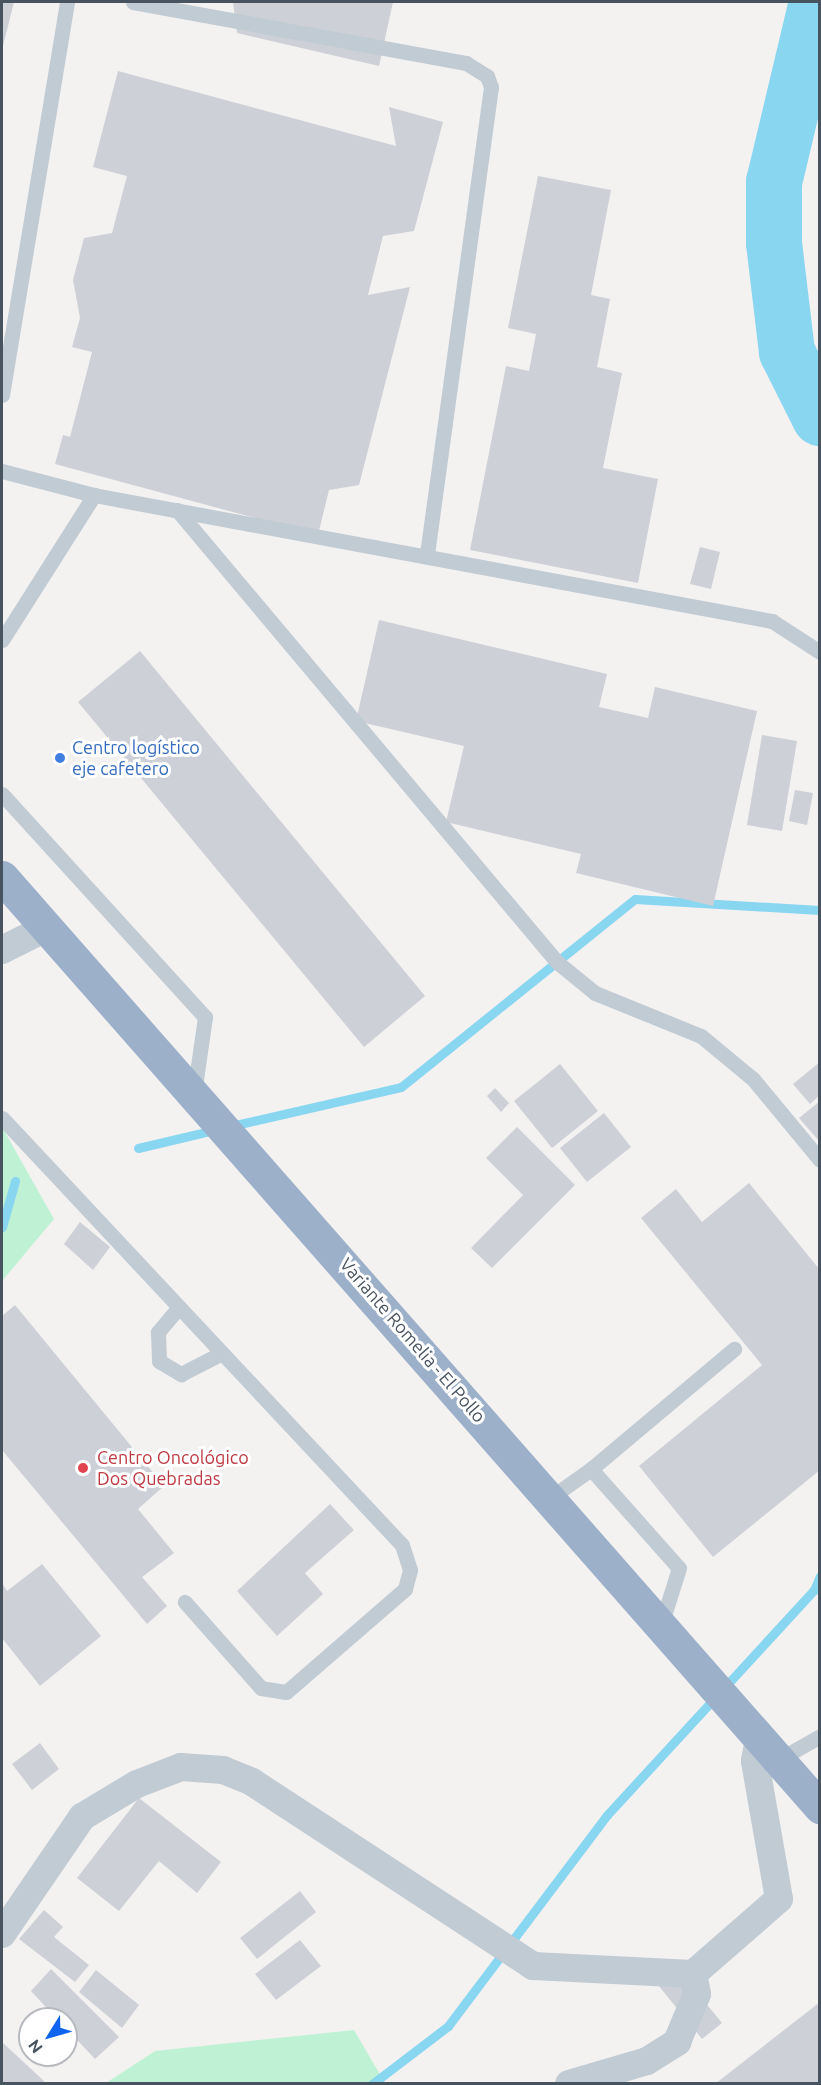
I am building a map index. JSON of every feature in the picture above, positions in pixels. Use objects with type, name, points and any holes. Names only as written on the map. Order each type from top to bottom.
[{"type":"highway","name":"Variante Romelia - El Pollo","points":[[2,877],[216,1117],[819,1807]]},
{"type":"street","points":[[2,950],[46,927]]},
{"type":"street","points":[[2,1934],[82,1817],[137,1784],[181,1767],[223,1770],[252,1782],[533,1966],[693,1974],[778,1899],[755,1761],[768,1749]]},
{"type":"street","points":[[569,2084],[647,2061],[676,2042],[697,1994],[693,1974]]},
{"type":"lane","points":[[2,395],[68,2]]},
{"type":"lane","points":[[133,2],[466,63],[487,76],[491,87],[427,557]]},
{"type":"lane","points":[[2,471],[94,495],[772,621],[819,652]]},
{"type":"lane","points":[[2,640],[94,495]]},
{"type":"lane","points":[[177,510],[556,962],[595,993],[701,1036],[753,1078],[819,1160]]},
{"type":"lane","points":[[2,794],[205,1017],[194,1093]]},
{"type":"lane","points":[[2,1118],[402,1545],[410,1570],[405,1589],[286,1692],[261,1688],[185,1602]]},
{"type":"lane","points":[[179,1307],[158,1332],[159,1361],[181,1374],[222,1353]]},
{"type":"lane","points":[[550,1498],[591,1469],[734,1349]]},
{"type":"lane","points":[[591,1469],[678,1568],[661,1626]]},
{"type":"lane","points":[[768,1749],[819,1736]]},
{"type":"green space","points":[[2,1127],[54,1219],[2,1281]]},
{"type":"green space","points":[[354,2030],[385,2083],[106,2083],[155,2051]]},
{"type":"building","points":[[2,2],[14,2],[2,50]]},
{"type":"building","points":[[233,2],[393,2],[379,66],[237,33]]},
{"type":"building","points":[[118,71],[396,146],[389,107],[443,122],[414,231],[383,236],[368,295],[410,287],[359,485],[329,490],[318,535],[55,464],[63,435],[70,437],[92,352],[72,347],[80,318],[73,280],[84,238],[112,233],[127,176],[93,167]]},
{"type":"building","points":[[538,176],[611,190],[591,295],[610,299],[597,367],[622,373],[603,468],[658,479],[638,583],[470,550],[506,366],[529,371],[536,334],[508,328]]},
{"type":"building","points":[[700,547],[720,552],[711,589],[690,584]]},
{"type":"building","points":[[379,620],[607,674],[599,707],[648,718],[655,687],[757,711],[713,906],[576,873],[581,854],[446,822],[464,746],[356,721]]},
{"type":"building","points":[[140,651],[425,996],[364,1047],[78,702]]},
{"type":"building","points":[[762,735],[797,741],[782,831],[747,825]]},
{"type":"building","points":[[795,790],[813,793],[807,825],[789,821]]},
{"type":"building","points":[[820,1062],[820,1095],[810,1104],[793,1084]]},
{"type":"building","points":[[560,1064],[598,1111],[552,1148],[514,1101]]},
{"type":"building","points":[[495,1088],[509,1103],[501,1112],[487,1096]]},
{"type":"building","points":[[820,1101],[820,1142],[799,1118]]},
{"type":"building","points":[[604,1113],[631,1147],[587,1182],[560,1148]]},
{"type":"building","points":[[517,1127],[575,1185],[492,1268],[471,1248],[523,1195],[486,1158]]},
{"type":"building","points":[[749,1183],[820,1270],[820,1470],[713,1557],[639,1466],[762,1365],[641,1218],[676,1189],[702,1222]]},
{"type":"building","points":[[80,1222],[110,1247],[93,1270],[64,1244]]},
{"type":"building","name":"Centro Oncológico Dos Quebradas","points":[[15,1305],[164,1486],[138,1509],[174,1553],[142,1577],[167,1606],[147,1624],[2,1450],[2,1316]]},
{"type":"building","points":[[330,1504],[354,1530],[305,1573],[323,1594],[277,1636],[237,1591]]},
{"type":"building","points":[[42,1564],[101,1636],[40,1686],[2,1638],[2,1583],[7,1591]]},
{"type":"building","points":[[40,1743],[59,1769],[32,1790],[12,1764]]},
{"type":"building","points":[[139,1798],[221,1862],[197,1893],[159,1861],[119,1911],[77,1878]]},
{"type":"building","points":[[300,1891],[316,1912],[257,1959],[240,1938]]},
{"type":"building","points":[[44,1910],[63,1927],[54,1937],[89,1965],[75,1982],[19,1939]]},
{"type":"building","points":[[300,1940],[321,1966],[276,2000],[255,1974]]},
{"type":"building","points":[[51,1969],[119,2037],[95,2059],[78,2041],[78,2007],[46,2007],[31,1991]]},
{"type":"building","points":[[678,1969],[722,2023],[702,2039],[658,1985]]},
{"type":"building","points":[[96,1970],[139,2005],[122,2028],[79,1992]]},
{"type":"building","points":[[820,2002],[820,2084],[715,2084]]},
{"type":"building","points":[[2,2042],[18,2057],[18,2067],[29,2067],[44,2081],[42,2084],[2,2084]]},
{"type":"waterway","points":[[817,2],[774,182],[774,243],[787,352],[820,418]]},
{"type":"waterway","points":[[231,1126],[401,1087],[635,899],[820,910]]},
{"type":"waterway","points":[[138,1148],[215,1130]]},
{"type":"waterway","points":[[2,1227],[15,1181]]},
{"type":"waterway","points":[[372,2084],[448,2026],[607,1815],[814,1590],[820,1576]]},
{"type":"place","name":"Centro logístico eje cafetero","points":[[60,758]]},
{"type":"place","name":"Centro Oncológico Dos Quebradas","points":[[83,1468]]}]
